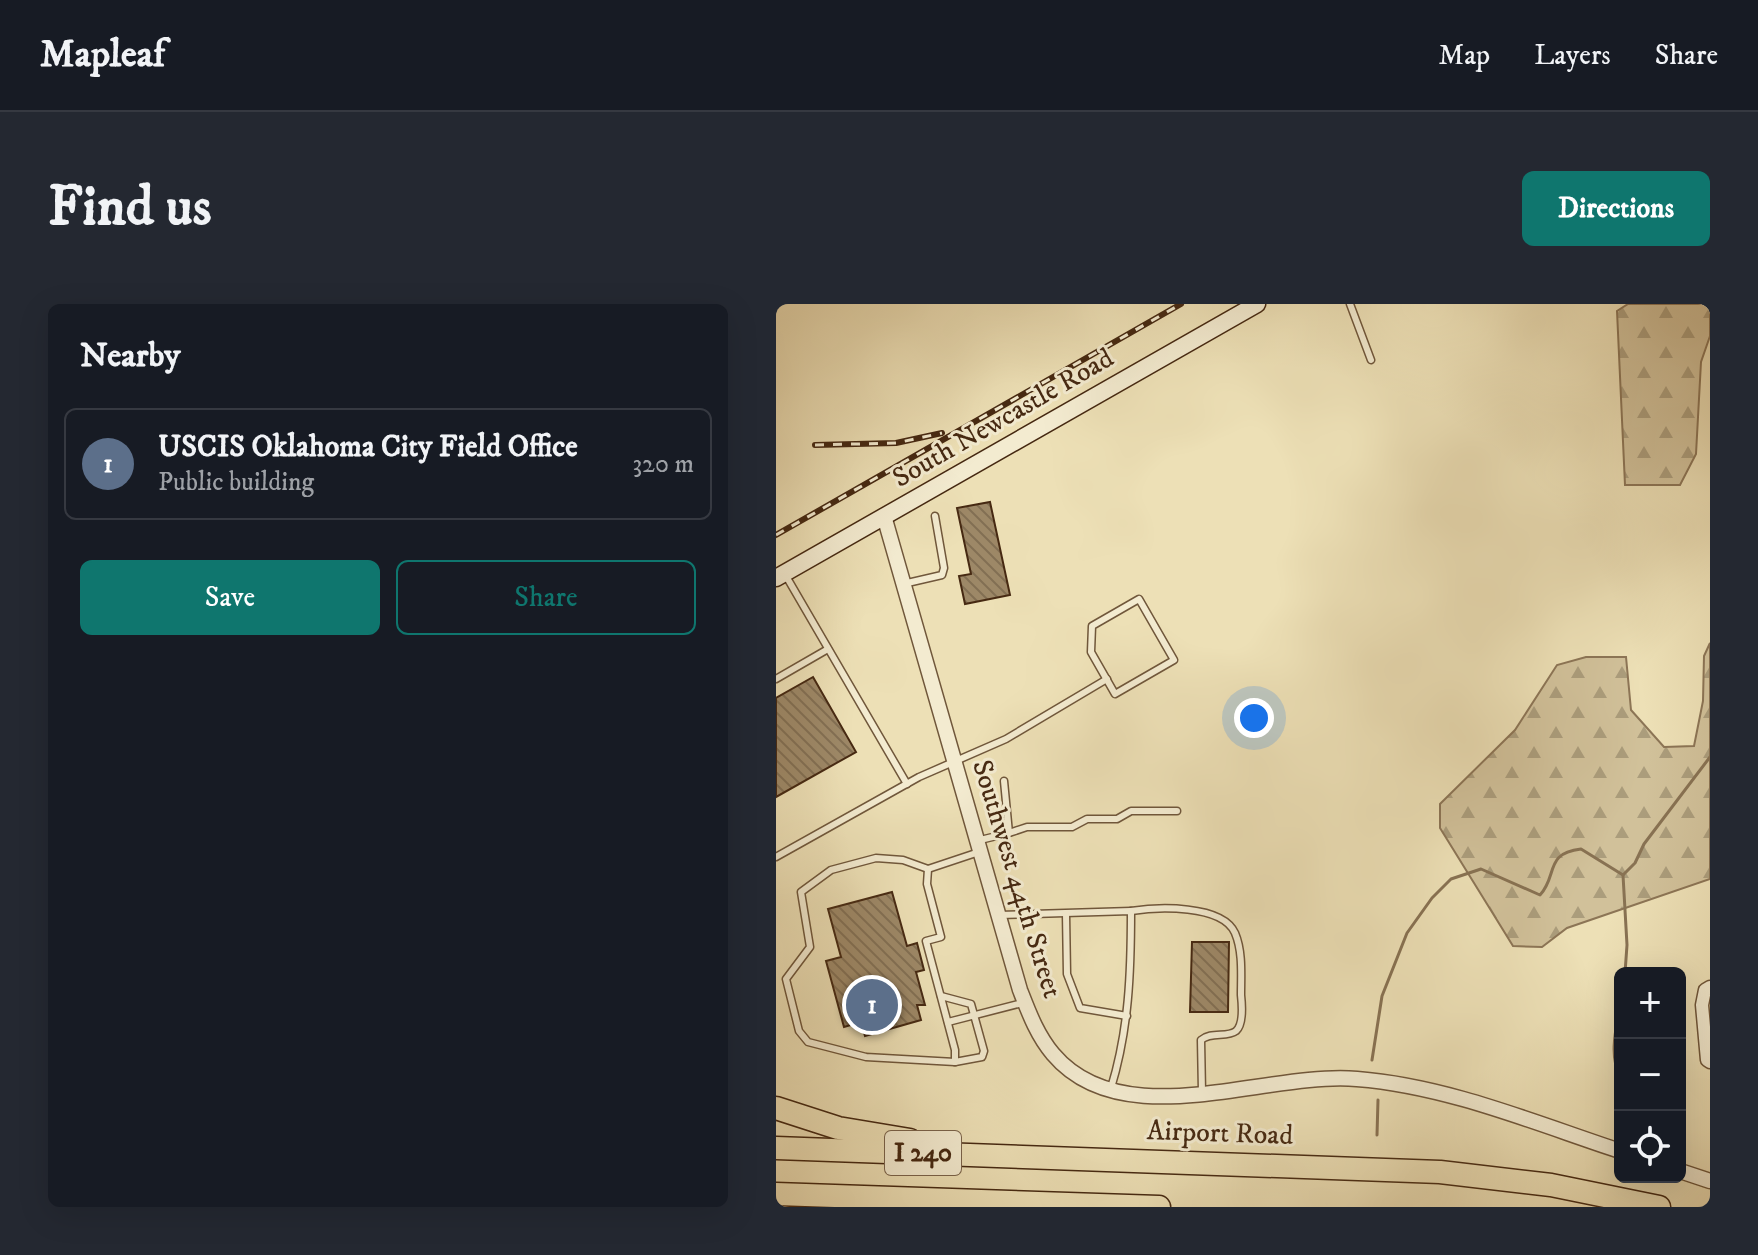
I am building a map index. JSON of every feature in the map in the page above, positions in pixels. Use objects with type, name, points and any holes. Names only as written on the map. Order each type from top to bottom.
[{"type":"highway","points":[[776,1108],[838,1128],[898,1139],[1071,1157]]},
{"type":"highway","name":"Airport Road","points":[[776,1148],[1440,1172],[1551,1185],[1659,1207]]},
{"type":"highway","name":"I 240","points":[[776,1194],[1159,1207]]},
{"type":"highway","points":[[921,1207],[974,1201]]},
{"type":"main road","name":"South Newcastle Road","points":[[780,576],[1257,304]]},
{"type":"street","name":"Southwest 44th Street","points":[[884,516],[1025,1002],[1038,1034],[1055,1056],[1074,1073],[1110,1092],[1148,1096],[1357,1079],[1436,1092],[1614,1149]]},
{"type":"street","points":[[1710,987],[1705,990],[1702,1005],[1707,1060],[1710,1062]]},
{"type":"street","points":[[1686,1173],[1710,1181]]},
{"type":"lane","points":[[1350,304],[1371,360]]},
{"type":"lane","points":[[903,584],[942,575],[944,568],[935,516]]},
{"type":"lane","points":[[780,576],[828,649],[907,784]]},
{"type":"lane","points":[[1139,599],[1174,660],[1115,694],[1107,679],[1091,652],[1092,626],[1139,599]]},
{"type":"lane","points":[[776,679],[828,649]]},
{"type":"lane","points":[[776,857],[907,784],[1006,739],[1107,679]]},
{"type":"lane","points":[[1004,781],[1009,833]]},
{"type":"lane","points":[[941,996],[971,1004],[984,1051],[982,1057],[955,1062],[866,1057],[808,1042],[799,1031],[786,983],[787,974],[810,947],[801,896],[812,882],[831,870],[876,858],[903,860],[928,869],[1027,827],[1072,827],[1087,819],[1117,819],[1131,811],[1177,811]]},
{"type":"lane","points":[[928,869],[926,882],[941,937],[926,941],[948,1022],[955,1062]]},
{"type":"lane","points":[[998,915],[1131,911],[1161,907],[1203,914],[1229,924],[1236,936],[1242,1010],[1239,1026],[1232,1032],[1208,1035],[1201,1040],[1202,1092]]},
{"type":"lane","points":[[1110,1092],[1123,1048],[1131,982],[1131,911]]},
{"type":"lane","points":[[1066,914],[1067,974],[1080,1008],[1127,1016]]},
{"type":"lane","points":[[948,1022],[1025,1002]]},
{"type":"green space","points":[[1628,304],[1710,304],[1710,336],[1701,362],[1696,454],[1680,485],[1625,485],[1617,311]]},
{"type":"green space","points":[[1710,643],[1710,879],[1567,928],[1542,947],[1513,946],[1440,828],[1440,804],[1515,730],[1557,665],[1586,657],[1626,657],[1631,710],[1664,747],[1694,746],[1703,701],[1704,656]]},
{"type":"building","points":[[990,502],[1010,595],[965,604],[959,576],[971,574],[957,508]]},
{"type":"building","points":[[813,677],[856,752],[776,797],[776,698]]},
{"type":"building","points":[[892,892],[907,946],[917,943],[924,970],[916,972],[925,1005],[917,1005],[921,1020],[865,1036],[861,1022],[844,1027],[826,961],[841,957],[828,909]]},
{"type":"building","points":[[1192,942],[1229,942],[1228,1012],[1190,1012]]},
{"type":"waterway","points":[[1625,967],[1623,875],[1635,863],[1644,844],[1710,757]]},
{"type":"waterway","points":[[1372,1060],[1382,996],[1407,933],[1432,898],[1451,879],[1481,869],[1540,895],[1557,860],[1569,851],[1581,849],[1623,875]]},
{"type":"waterway","points":[[1377,1135],[1378,1100]]},
{"type":"railway","points":[[776,535],[1181,304]]},
{"type":"railway","points":[[815,445],[896,443],[942,433]]},
{"type":"place","name":"USCIS Oklahoma City Field Office","points":[[872,1005]]}]
